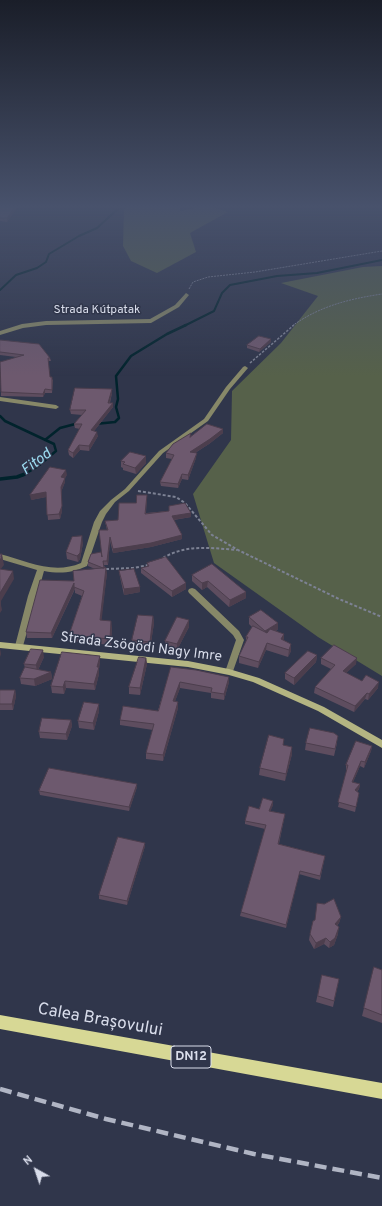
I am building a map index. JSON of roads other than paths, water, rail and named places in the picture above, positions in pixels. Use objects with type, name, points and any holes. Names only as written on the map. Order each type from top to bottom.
[{"type":"main road","name":"Strada Zsögödi Nagy Imre","points":[[0,644],[188,664],[228,672],[256,680],[321,709],[382,744]]},
{"type":"main road","name":"Calea Brașovului","points":[[0,1022],[382,1091]]},
{"type":"street","name":"Strada Kútpatak","points":[[0,333],[22,326],[46,322],[151,321],[177,306],[186,295]]},
{"type":"street","points":[[0,556],[50,570],[78,567],[84,564],[98,522],[103,513],[113,501],[127,490],[161,452],[206,420],[244,368]]},
{"type":"street","points":[[0,399],[56,407]]},
{"type":"street","points":[[19,646],[41,568]]},
{"type":"street","points":[[192,591],[236,633],[240,640],[228,672]]},
{"type":"waterway","name":"Fitod","points":[[0,290],[16,275],[37,268],[44,263]]},
{"type":"waterway","points":[[186,325],[214,311],[222,293],[230,285],[277,276],[317,273],[366,263]]},
{"type":"waterway","points":[[95,424],[115,422],[119,418],[116,407],[118,399],[116,376],[131,356],[167,334],[186,325]]},
{"type":"waterway","name":"Fitod","points":[[0,416],[5,421],[45,440]]},
{"type":"waterway","points":[[45,440],[60,428],[79,423]]},
{"type":"waterway","name":"Fitod","points":[[24,474],[37,467],[56,451],[54,444],[45,440]]},
{"type":"waterway","name":"Fitod","points":[[0,479],[17,477],[24,474]]},
{"type":"railway","points":[[0,1089],[106,1119],[254,1154],[382,1178]]}]
